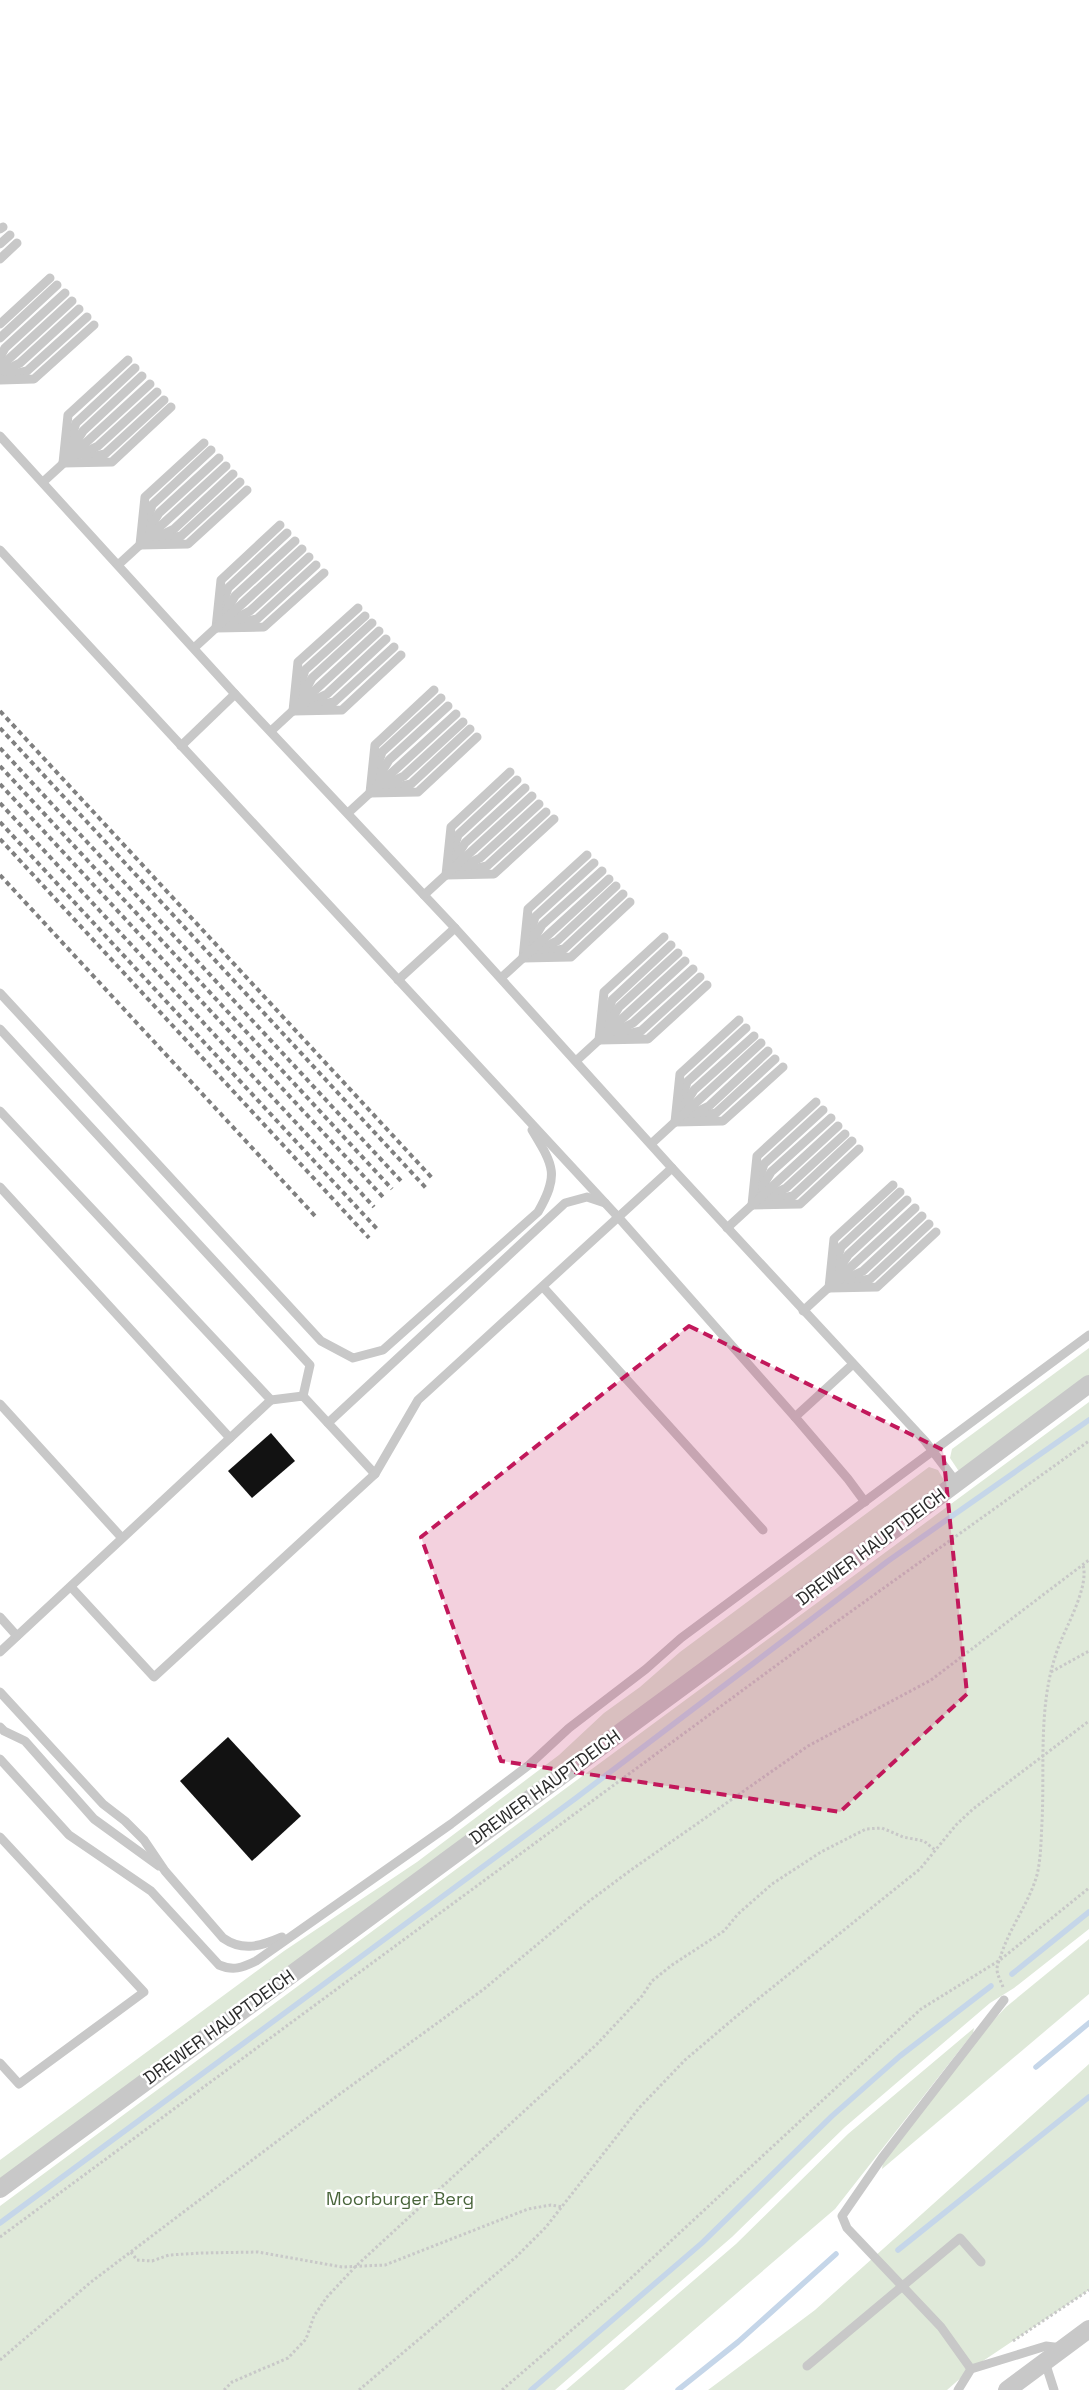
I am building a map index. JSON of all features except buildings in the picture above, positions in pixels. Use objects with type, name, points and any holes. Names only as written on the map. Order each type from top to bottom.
[{"type":"street","name":"DREWER HAUPTDEICH","points":[[0,2189],[1089,1384]]},
{"type":"street","points":[[1007,2390],[1089,2329]]},
{"type":"lane","points":[[0,244],[10,235]]},
{"type":"lane","points":[[0,258],[17,243]]},
{"type":"lane","points":[[0,324],[50,278]]},
{"type":"lane","points":[[0,338],[58,285]]},
{"type":"lane","points":[[0,357],[5,348],[65,293]]},
{"type":"lane","points":[[0,367],[72,301]]},
{"type":"lane","points":[[0,373],[20,364],[79,309]]},
{"type":"lane","points":[[0,379],[27,372],[86,317]]},
{"type":"lane","points":[[0,379],[34,379],[94,325]]},
{"type":"lane","points":[[63,463],[68,415],[128,360]]},
{"type":"lane","points":[[63,463],[76,422],[135,368]]},
{"type":"lane","points":[[63,463],[83,430],[142,376]]},
{"type":"lane","points":[[43,482],[150,384]]},
{"type":"lane","points":[[63,463],[98,446],[157,392]]},
{"type":"lane","points":[[63,463],[105,454],[164,400]]},
{"type":"lane","points":[[63,463],[112,462],[171,407]]},
{"type":"lane","points":[[1,439],[43,482],[235,694],[501,978],[672,1168],[933,1452],[957,1483]]},
{"type":"lane","points":[[140,545],[145,497],[204,443]]},
{"type":"lane","points":[[140,545],[152,505],[211,450]]},
{"type":"lane","points":[[140,545],[159,513],[219,458]]},
{"type":"lane","points":[[118,565],[226,466]]},
{"type":"lane","points":[[140,545],[174,528],[233,474]]},
{"type":"lane","points":[[140,545],[181,536],[240,482]]},
{"type":"lane","points":[[140,545],[188,544],[248,490]]},
{"type":"lane","points":[[216,628],[221,580],[280,525]]},
{"type":"lane","points":[[216,628],[228,588],[287,533]]},
{"type":"lane","points":[[216,628],[235,596],[295,541]]},
{"type":"lane","points":[[194,648],[302,549]]},
{"type":"lane","points":[[0,550],[619,1218],[795,1417],[865,1502]]},
{"type":"lane","points":[[216,628],[250,611],[309,557]]},
{"type":"lane","points":[[216,628],[257,619],[316,565]]},
{"type":"lane","points":[[216,628],[264,627],[324,573]]},
{"type":"lane","points":[[293,711],[298,662],[358,608]]},
{"type":"lane","points":[[293,711],[305,670],[365,616]]},
{"type":"lane","points":[[293,711],[312,678],[372,624]]},
{"type":"lane","points":[[271,731],[379,631]]},
{"type":"lane","points":[[293,711],[327,694],[386,639]]},
{"type":"lane","points":[[293,711],[334,702],[394,647]]},
{"type":"lane","points":[[293,711],[342,710],[401,655]]},
{"type":"lane","points":[[370,793],[375,745],[434,690]]},
{"type":"lane","points":[[181,746],[235,694]]},
{"type":"lane","points":[[370,793],[382,752],[441,698]]},
{"type":"lane","points":[[370,793],[389,760],[448,706]]},
{"type":"lane","points":[[348,813],[456,714]]},
{"type":"lane","points":[[370,793],[404,776],[463,722]]},
{"type":"lane","points":[[370,793],[411,784],[470,730]]},
{"type":"lane","points":[[370,793],[418,792],[477,737]]},
{"type":"lane","points":[[446,875],[451,827],[510,772]]},
{"type":"lane","points":[[446,875],[458,835],[517,780]]},
{"type":"lane","points":[[446,875],[465,843],[525,788]]},
{"type":"lane","points":[[424,895],[532,796]]},
{"type":"lane","points":[[446,875],[480,858],[539,804]]},
{"type":"lane","points":[[446,875],[487,866],[546,812]]},
{"type":"lane","points":[[446,875],[494,874],[554,820]]},
{"type":"lane","points":[[523,958],[528,909],[587,855]]},
{"type":"lane","points":[[523,958],[535,917],[594,863]]},
{"type":"lane","points":[[523,958],[542,925],[602,871]]},
{"type":"lane","points":[[501,978],[609,878]]},
{"type":"lane","points":[[523,958],[557,941],[616,886]]},
{"type":"lane","points":[[523,958],[564,949],[623,894]]},
{"type":"lane","points":[[523,958],[571,957],[630,902]]},
{"type":"lane","points":[[398,980],[455,928]]},
{"type":"lane","points":[[599,1040],[604,992],[664,937]]},
{"type":"lane","points":[[599,1040],[612,1000],[671,945]]},
{"type":"lane","points":[[599,1040],[619,1007],[678,953]]},
{"type":"lane","points":[[576,1061],[685,961]]},
{"type":"lane","points":[[599,1040],[633,1023],[693,969]]},
{"type":"lane","points":[[599,1040],[640,1031],[700,977]]},
{"type":"lane","points":[[599,1040],[648,1039],[707,985]]},
{"type":"lane","points":[[0,993],[320,1341],[353,1358],[383,1350],[538,1212],[550,1191],[552,1168],[523,1115]]},
{"type":"lane","points":[[675,1122],[680,1074],[739,1020]]},
{"type":"lane","points":[[675,1122],[687,1082],[746,1028]]},
{"type":"lane","points":[[0,1029],[310,1365],[303,1396]]},
{"type":"lane","points":[[675,1122],[694,1090],[754,1036]]},
{"type":"lane","points":[[651,1144],[761,1043]]},
{"type":"lane","points":[[675,1122],[709,1106],[768,1051]]},
{"type":"lane","points":[[675,1122],[716,1114],[775,1059]]},
{"type":"lane","points":[[675,1122],[723,1122],[782,1067]]},
{"type":"lane","points":[[752,1205],[757,1156],[816,1102]]},
{"type":"lane","points":[[0,1110],[271,1400]]},
{"type":"lane","points":[[752,1205],[764,1164],[823,1110]]},
{"type":"lane","points":[[752,1205],[771,1172],[830,1118]]},
{"type":"lane","points":[[727,1228],[838,1126]]},
{"type":"lane","points":[[752,1205],[786,1188],[845,1134]]},
{"type":"lane","points":[[752,1205],[793,1196],[852,1141]]},
{"type":"lane","points":[[752,1205],[800,1204],[859,1149]]},
{"type":"lane","points":[[71,1586],[154,1677],[375,1474],[418,1400],[672,1168]]},
{"type":"lane","points":[[829,1288],[834,1239],[893,1185]]},
{"type":"lane","points":[[0,1187],[230,1438]]},
{"type":"lane","points":[[829,1288],[841,1247],[900,1192]]},
{"type":"lane","points":[[328,1423],[565,1203],[586,1198],[605,1203]]},
{"type":"lane","points":[[829,1288],[848,1255],[907,1200]]},
{"type":"lane","points":[[803,1311],[915,1208]]},
{"type":"lane","points":[[829,1288],[862,1271],[922,1216]]},
{"type":"lane","points":[[829,1288],[870,1279],[929,1224]]},
{"type":"lane","points":[[829,1288],[877,1287],[936,1232]]},
{"type":"lane","points":[[543,1287],[763,1530]]},
{"type":"lane","points":[[0,1760],[69,1835],[151,1891],[219,1964],[228,1969],[243,1967],[256,1961],[490,1795],[529,1765],[569,1728],[646,1669],[681,1638],[1089,1336]]},
{"type":"lane","points":[[795,1417],[853,1364]]},
{"type":"lane","points":[[0,1652],[271,1400],[303,1396]]},
{"type":"lane","points":[[303,1396],[375,1474]]},
{"type":"lane","points":[[0,1404],[122,1538]]},
{"type":"lane","points":[[0,1618],[17,1636]]},
{"type":"lane","points":[[0,1692],[103,1804],[125,1820],[144,1840],[165,1871],[212,1927],[232,1944],[251,1947],[296,1931]]},
{"type":"lane","points":[[0,1727],[4,1732],[25,1741],[94,1819],[165,1871]]},
{"type":"lane","points":[[0,1837],[144,1992],[20,2084],[0,2063]]},
{"type":"lane","points":[[972,2369],[941,2327],[847,2228],[842,2216],[882,2158],[1004,2000]]},
{"type":"lane","points":[[807,2366],[960,2238],[981,2262]]},
{"type":"lane","points":[[958,2390],[972,2369],[1046,2346],[1062,2348]]},
{"type":"lane","points":[[1045,2362],[1054,2390]]},
{"type":"path","points":[[0,2237],[800,1648],[1089,1442]]},
{"type":"path","points":[[0,2360],[131,2252],[333,2099],[484,1989],[588,1902],[692,1826],[808,1746],[931,1680],[1089,1560]]},
{"type":"path","points":[[1004,2000],[1004,1990],[997,1967],[1006,1941],[1029,1896],[1037,1874],[1040,1850],[1042,1738],[1051,1672],[1060,1643],[1085,1584],[1086,1571],[1083,1565]]},
{"type":"path","points":[[1051,1672],[1089,1651]]},
{"type":"path","points":[[359,2390],[516,2257],[563,2207],[592,2166],[639,2108],[685,2060],[738,2015],[908,1879],[973,1809],[1089,1721]]},
{"type":"path","points":[[224,2390],[232,2382],[288,2358],[306,2339],[314,2316],[327,2297],[355,2267],[597,2044],[642,1996],[652,1981],[672,1965],[724,1931],[738,1914],[772,1884],[821,1852],[866,1829],[882,1828],[903,1837],[924,1841],[935,1850]]},
{"type":"path","points":[[502,2390],[617,2291],[922,2009],[1000,1960],[1089,1888]]},
{"type":"path","points":[[131,2252],[137,2260],[152,2261],[169,2255],[258,2252],[342,2267],[385,2265],[541,2205],[563,2207]]},
{"type":"path","points":[[1011,2343],[1089,2290]]},
{"type":"highlighted area","points":[[689,1326],[943,1450],[967,1694],[840,1812],[501,1761],[421,1537]]},
{"type":"green space","points":[[1089,1348],[1089,1377],[963,1472],[958,1470],[950,1458],[952,1449]]},
{"type":"green space","name":"Moorburger Berg","points":[[1089,1402],[1089,1929],[1014,1988],[990,2003],[845,2127],[732,2237],[555,2390],[0,2390],[0,2206]]},
{"type":"green space","points":[[929,1467],[938,1470],[945,1482],[0,2183],[0,2160],[284,1951],[417,1862],[559,1755],[604,1713],[640,1687],[680,1652]]},
{"type":"green space","points":[[1089,1939],[1089,1994],[882,2169],[883,2162],[991,2023],[1006,2007]]},
{"type":"green space","points":[[974,2028],[973,2033],[835,2209],[624,2390],[566,2390],[736,2244],[848,2134]]},
{"type":"green space","points":[[1089,2064],[1089,2290],[971,2369],[947,2390],[708,2390],[815,2310]]},
{"type":"waterway","points":[[0,2223],[576,1798],[888,1561],[1089,1420]]},
{"type":"waterway","points":[[1012,1974],[1089,1912]]},
{"type":"waterway","points":[[531,2390],[702,2243],[832,2116],[900,2056],[991,1986]]},
{"type":"waterway","points":[[1036,2067],[1089,2023]]},
{"type":"waterway","points":[[898,2250],[1089,2097]]},
{"type":"waterway","points":[[678,2390],[738,2342],[836,2254]]},
{"type":"railway","points":[[0,711],[433,1179]]},
{"type":"railway","points":[[0,728],[426,1188]]},
{"type":"railway","points":[[0,748],[401,1181]]},
{"type":"railway","points":[[0,766],[392,1189]]},
{"type":"railway","points":[[0,784],[383,1197]]},
{"type":"railway","points":[[0,803],[374,1207]]},
{"type":"railway","points":[[0,822],[378,1230]]},
{"type":"railway","points":[[0,839],[369,1238]]},
{"type":"railway","points":[[0,875],[316,1217]]}]
